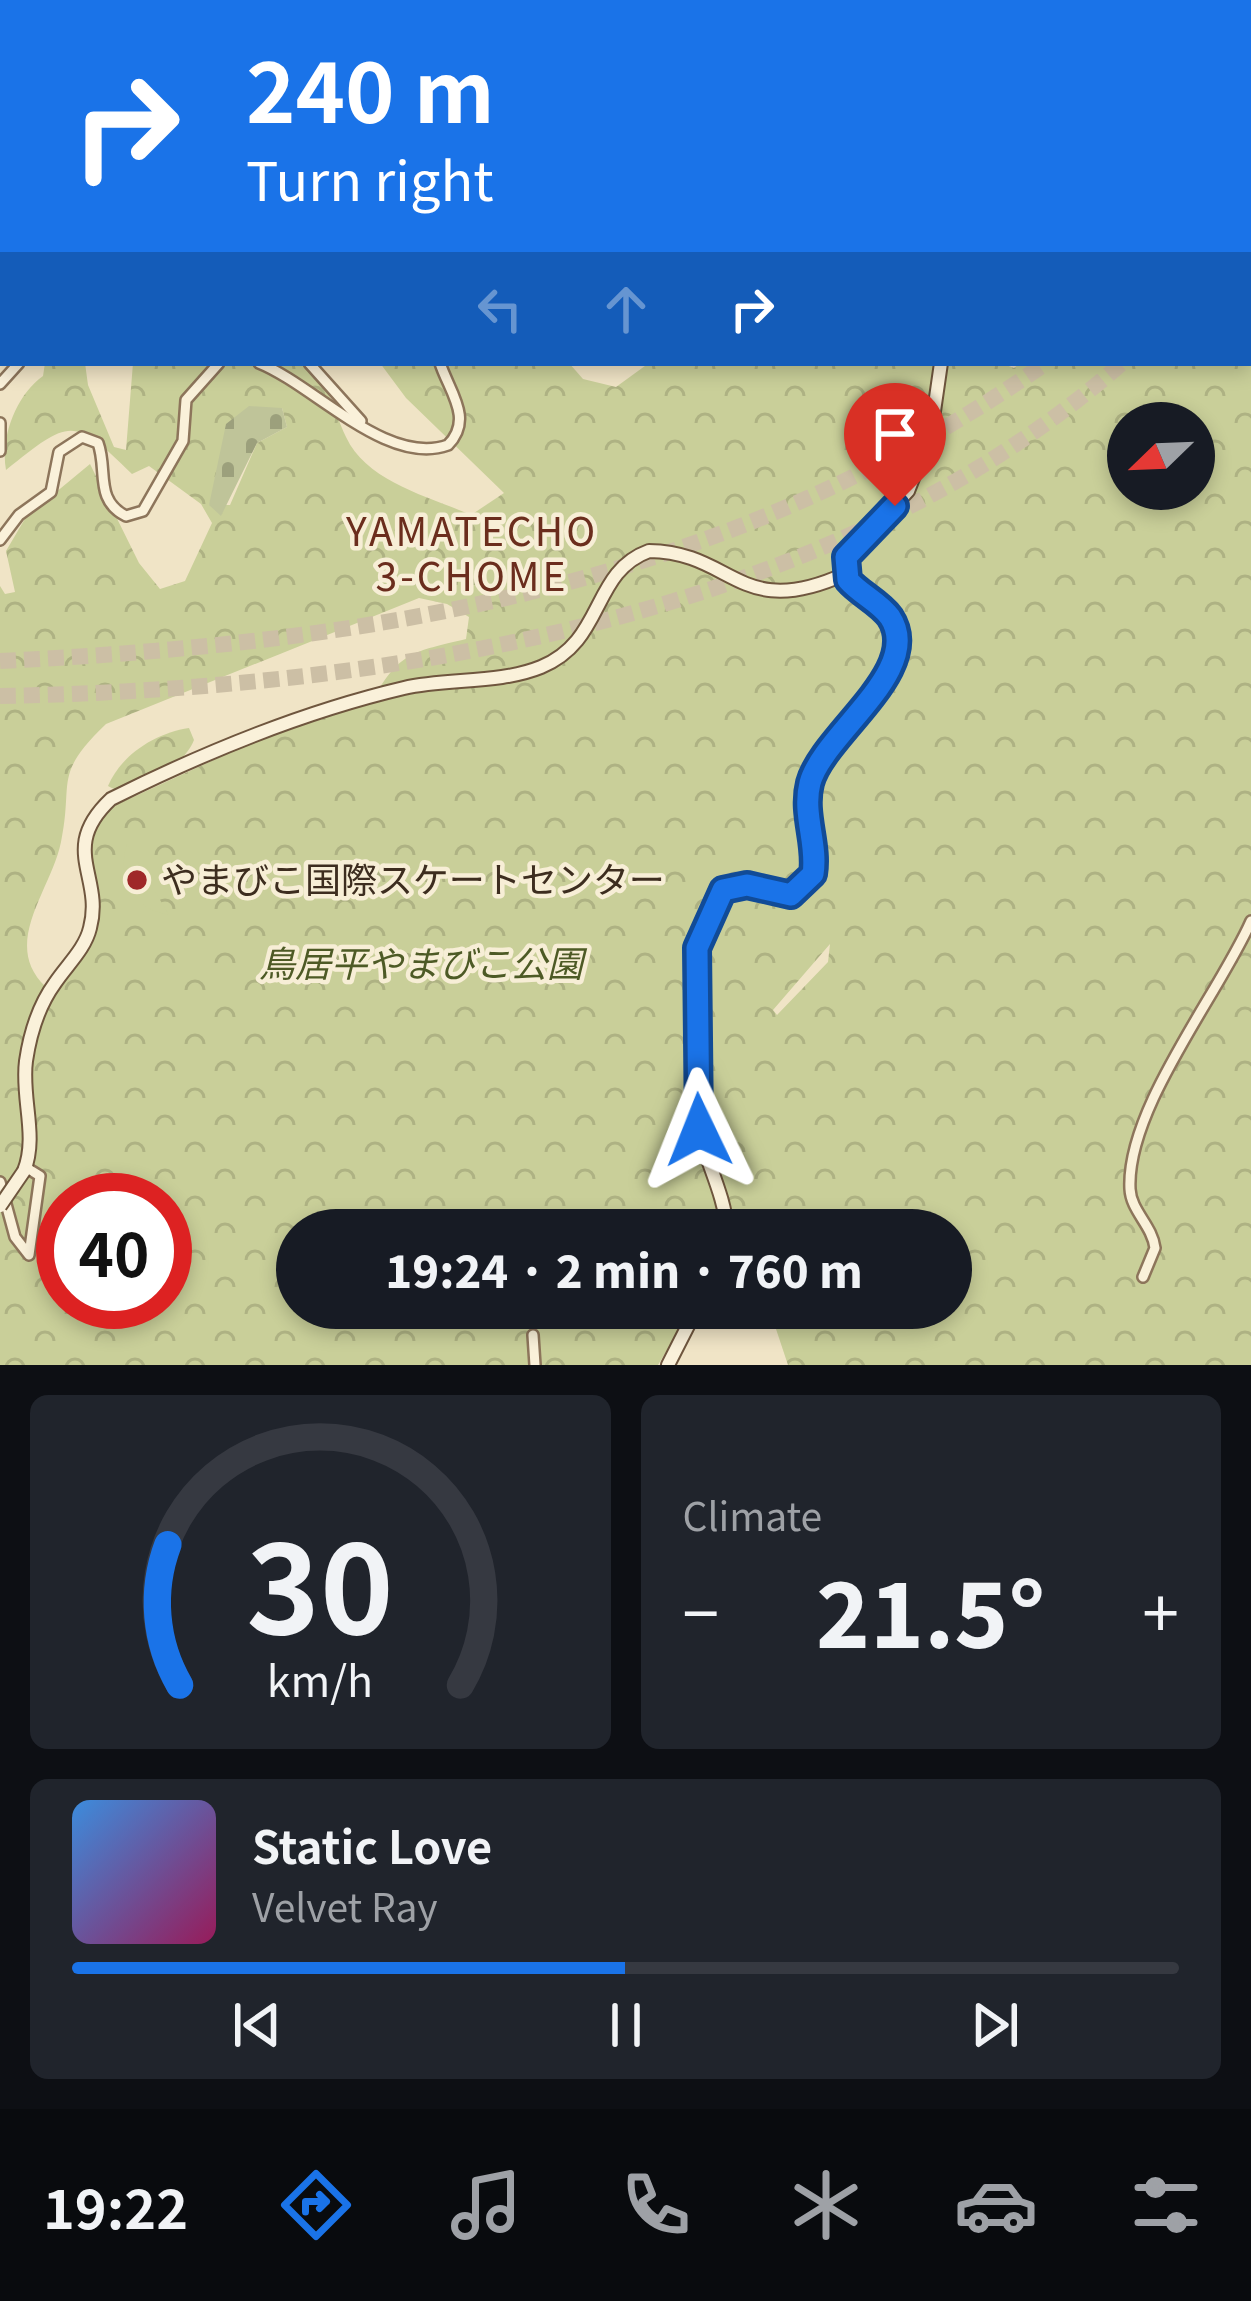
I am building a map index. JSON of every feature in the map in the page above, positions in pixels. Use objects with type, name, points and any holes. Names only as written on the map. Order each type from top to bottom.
[{"type":"street","points":[[1251,110],[1251,122]]},
{"type":"street","points":[[0,541],[19,515],[51,492],[59,452],[82,437],[98,443],[105,495],[111,505],[126,516],[143,511],[183,441],[186,400],[216,366]]},
{"type":"street","points":[[265,366],[296,381],[377,436],[426,449],[448,445],[456,437],[460,412],[441,366]]},
{"type":"street","points":[[312,366],[377,436]]},
{"type":"street","points":[[845,574],[851,547],[906,495],[915,477],[936,413],[941,366]]},
{"type":"street","points":[[0,423],[0,451]]},
{"type":"street","points":[[0,1206],[26,1170],[25,1072],[32,1034],[51,987],[88,938],[93,905],[83,848],[91,823],[111,799],[309,714],[409,687],[545,665],[588,631],[623,563],[649,551],[683,557],[764,592],[801,591],[845,574]]},
{"type":"street","points":[[722,1209],[698,1119],[697,948],[723,890],[747,885],[791,895],[813,874],[810,783],[826,749],[883,683],[896,644],[890,618],[845,574]]},
{"type":"street","points":[[1142,1277],[1155,1248],[1130,1188],[1140,1136],[1160,1087],[1251,921]]},
{"type":"street","points":[[0,1182],[15,1237],[28,1255],[40,1175],[26,1170]]},
{"type":"street","points":[[668,1365],[687,1329]]},
{"type":"street","points":[[533,1335],[535,1365]]},
{"type":"green space","name":"鳥居平やまびこ公園","points":[[45,366],[85,366],[88,385],[114,447],[126,450],[133,366],[311,366],[346,437],[368,466],[400,486],[471,515],[504,493],[406,398],[382,366],[572,366],[583,379],[616,387],[645,366],[1251,366],[1251,1365],[788,1365],[776,1329],[972,1329],[972,1209],[727,1209],[701,1112],[697,1029],[701,962],[717,909],[730,893],[790,900],[813,885],[820,863],[805,786],[805,876],[789,887],[752,878],[725,881],[707,902],[699,929],[688,1041],[690,1109],[717,1209],[276,1209],[276,1329],[679,1329],[658,1365],[0,1365],[0,586],[5,594],[15,592],[6,551],[26,517],[90,464],[139,563],[160,589],[185,581],[212,523],[201,504],[149,466],[132,474],[83,434],[59,433],[6,470],[5,444],[12,418],[25,394],[43,376]],"holes":[[[282,408],[287,427],[257,443],[230,505],[209,505]],[[419,598],[447,604],[469,617],[466,639],[410,656],[391,672],[372,701],[294,723],[107,809],[91,845],[97,907],[93,939],[79,959],[46,987],[28,953],[32,917],[61,842],[71,768],[106,724]],[[830,944],[828,962],[777,1015],[773,1010]]]},
{"type":"green space","points":[[249,406],[282,408],[287,427],[257,443],[221,516],[209,505],[226,424]]},
{"type":"green space","points":[[189,728],[194,740],[169,770],[130,789],[108,786],[121,765],[141,747]]},
{"type":"green space","name":"やまびこ国際スケートセンター","points":[[127,844],[169,915],[146,906],[130,890],[124,869]]},
{"type":"tunnel","points":[[0,661],[278,638],[414,617],[546,588],[676,550],[803,500],[926,439],[1041,366]]},
{"type":"tunnel","points":[[0,696],[294,677],[444,656],[593,624],[738,580],[876,523],[1005,451],[1118,366]]},
{"type":"place","name":"やまびこ国際スケートセンター","points":[[137,880]]},
{"type":"district","name":"YAMATECHO 3-CHOME","points":[[472,554]]},
{"type":"route","points":[[699,1130],[697,948],[715,899],[723,890],[747,885],[791,895],[808,884],[813,874],[807,805],[810,783],[826,749],[883,683],[896,644],[890,618],[848,580],[846,557],[895,506]]}]
